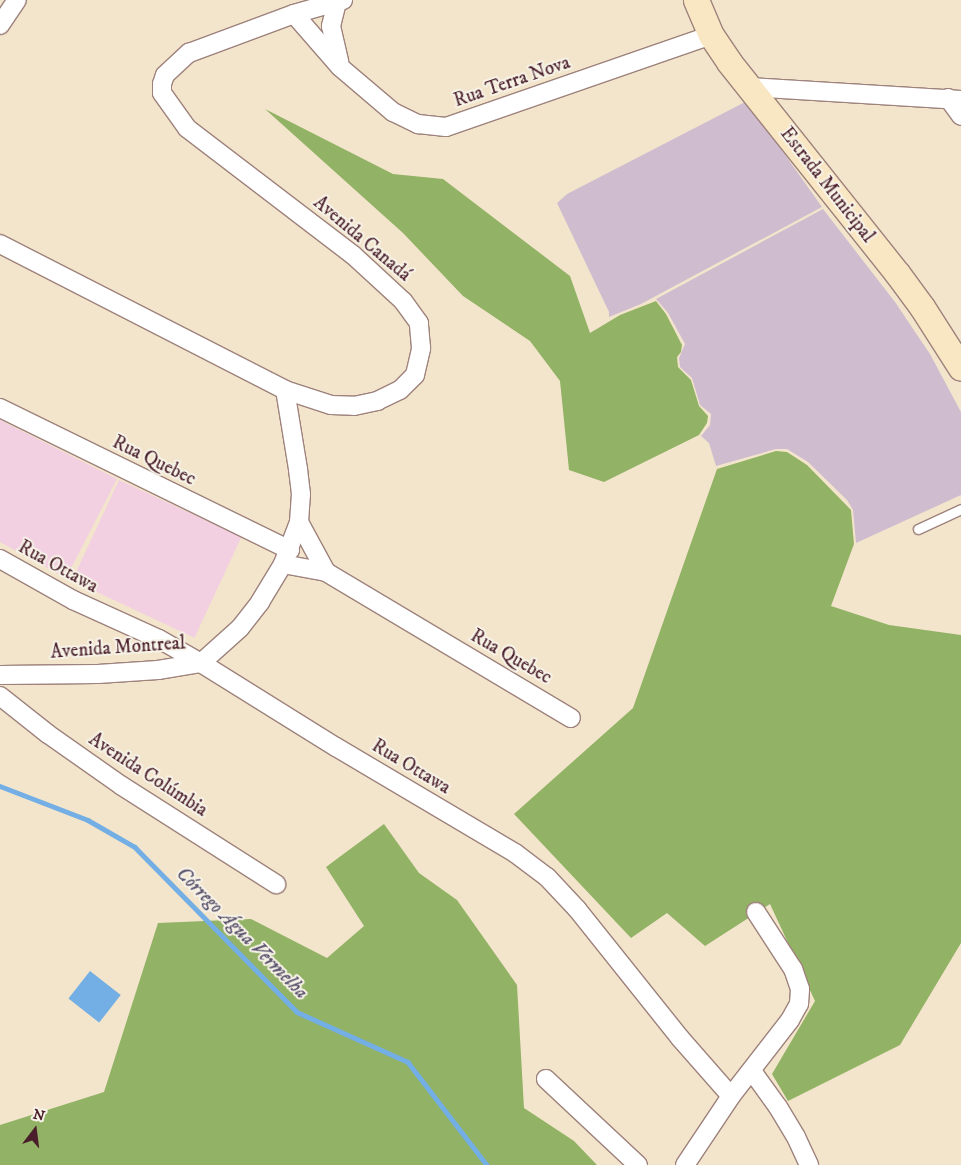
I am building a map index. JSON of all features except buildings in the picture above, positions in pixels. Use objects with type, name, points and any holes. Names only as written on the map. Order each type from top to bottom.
[{"type":"main road","name":"Estrada Municipal","points":[[696,0],[711,35],[728,62],[922,307],[961,368]]},
{"type":"street","points":[[0,25],[17,0]]},
{"type":"street","points":[[340,1],[331,26],[340,67]]},
{"type":"street","name":"Avenida Canadá","points":[[0,244],[285,390],[331,405],[354,406],[377,401],[400,390],[415,375],[421,348],[419,323],[402,301],[353,255],[187,128],[162,93],[165,74],[189,54],[294,14],[340,1]]},
{"type":"street","name":"Rua Terra Nova","points":[[294,14],[340,67],[393,112],[418,124],[446,127],[711,35]]},
{"type":"street","points":[[749,87],[955,99],[961,116]]},
{"type":"street","name":"Avenida Montreal","points":[[0,675],[98,674],[158,670],[201,663],[240,628],[260,602],[286,557],[299,522],[301,494],[285,390]]},
{"type":"street","name":"Rua Quebec","points":[[0,408],[286,557],[326,572],[571,718]]},
{"type":"street","points":[[299,522],[326,572]]},
{"type":"street","name":"Rua Ottawa","points":[[0,559],[73,600],[159,639],[201,663],[336,747],[515,853],[547,876],[577,909],[680,1038],[731,1096]]},
{"type":"street","name":"Avenida Colúmbia","points":[[0,696],[48,734],[122,786],[276,884]]},
{"type":"street","points":[[685,1165],[731,1096],[752,1072],[800,1004],[800,989],[793,969],[756,912]]},
{"type":"street","points":[[752,1072],[778,1107],[809,1165]]},
{"type":"street","points":[[546,1079],[638,1165]]},
{"type":"lane","points":[[918,529],[961,509]]},
{"type":"shaded area","points":[[747,101],[822,207],[641,304],[609,317],[609,312],[557,203],[567,194]]},
{"type":"shaded area","points":[[823,209],[895,302],[930,354],[961,412],[961,495],[856,543],[853,510],[847,500],[808,462],[787,449],[776,449],[716,466],[709,443],[701,436],[710,425],[711,414],[700,405],[692,378],[680,367],[679,358],[685,344],[668,313],[656,299]]},
{"type":"shaded area","points":[[0,420],[117,479],[66,578],[0,542]]},
{"type":"shaded area","points":[[119,480],[241,537],[194,638],[72,581]]},
{"type":"green space","points":[[265,109],[393,174],[443,179],[570,276],[590,333],[620,315],[656,301],[666,314],[682,345],[681,352],[677,357],[678,367],[691,380],[699,406],[708,416],[707,423],[699,435],[604,482],[569,470],[560,381],[530,341],[463,296],[403,233]]},
{"type":"green space","points":[[776,451],[787,452],[807,465],[851,510],[854,544],[831,606],[889,625],[961,635],[961,943],[900,1045],[788,1101],[772,1074],[815,1001],[770,904],[705,946],[667,913],[631,938],[514,814],[633,708],[717,469]]},
{"type":"green space","points":[[384,824],[419,873],[457,900],[517,985],[524,1108],[574,1141],[597,1165],[0,1165],[0,1125],[104,1092],[158,923],[251,919],[327,958],[364,926],[326,867]]},
{"type":"water","points":[[90,971],[121,995],[99,1023],[68,999]]},
{"type":"waterway","name":"Córrego Água Vermelha","points":[[0,786],[88,820],[135,847],[297,1012],[408,1062],[487,1165]]}]
